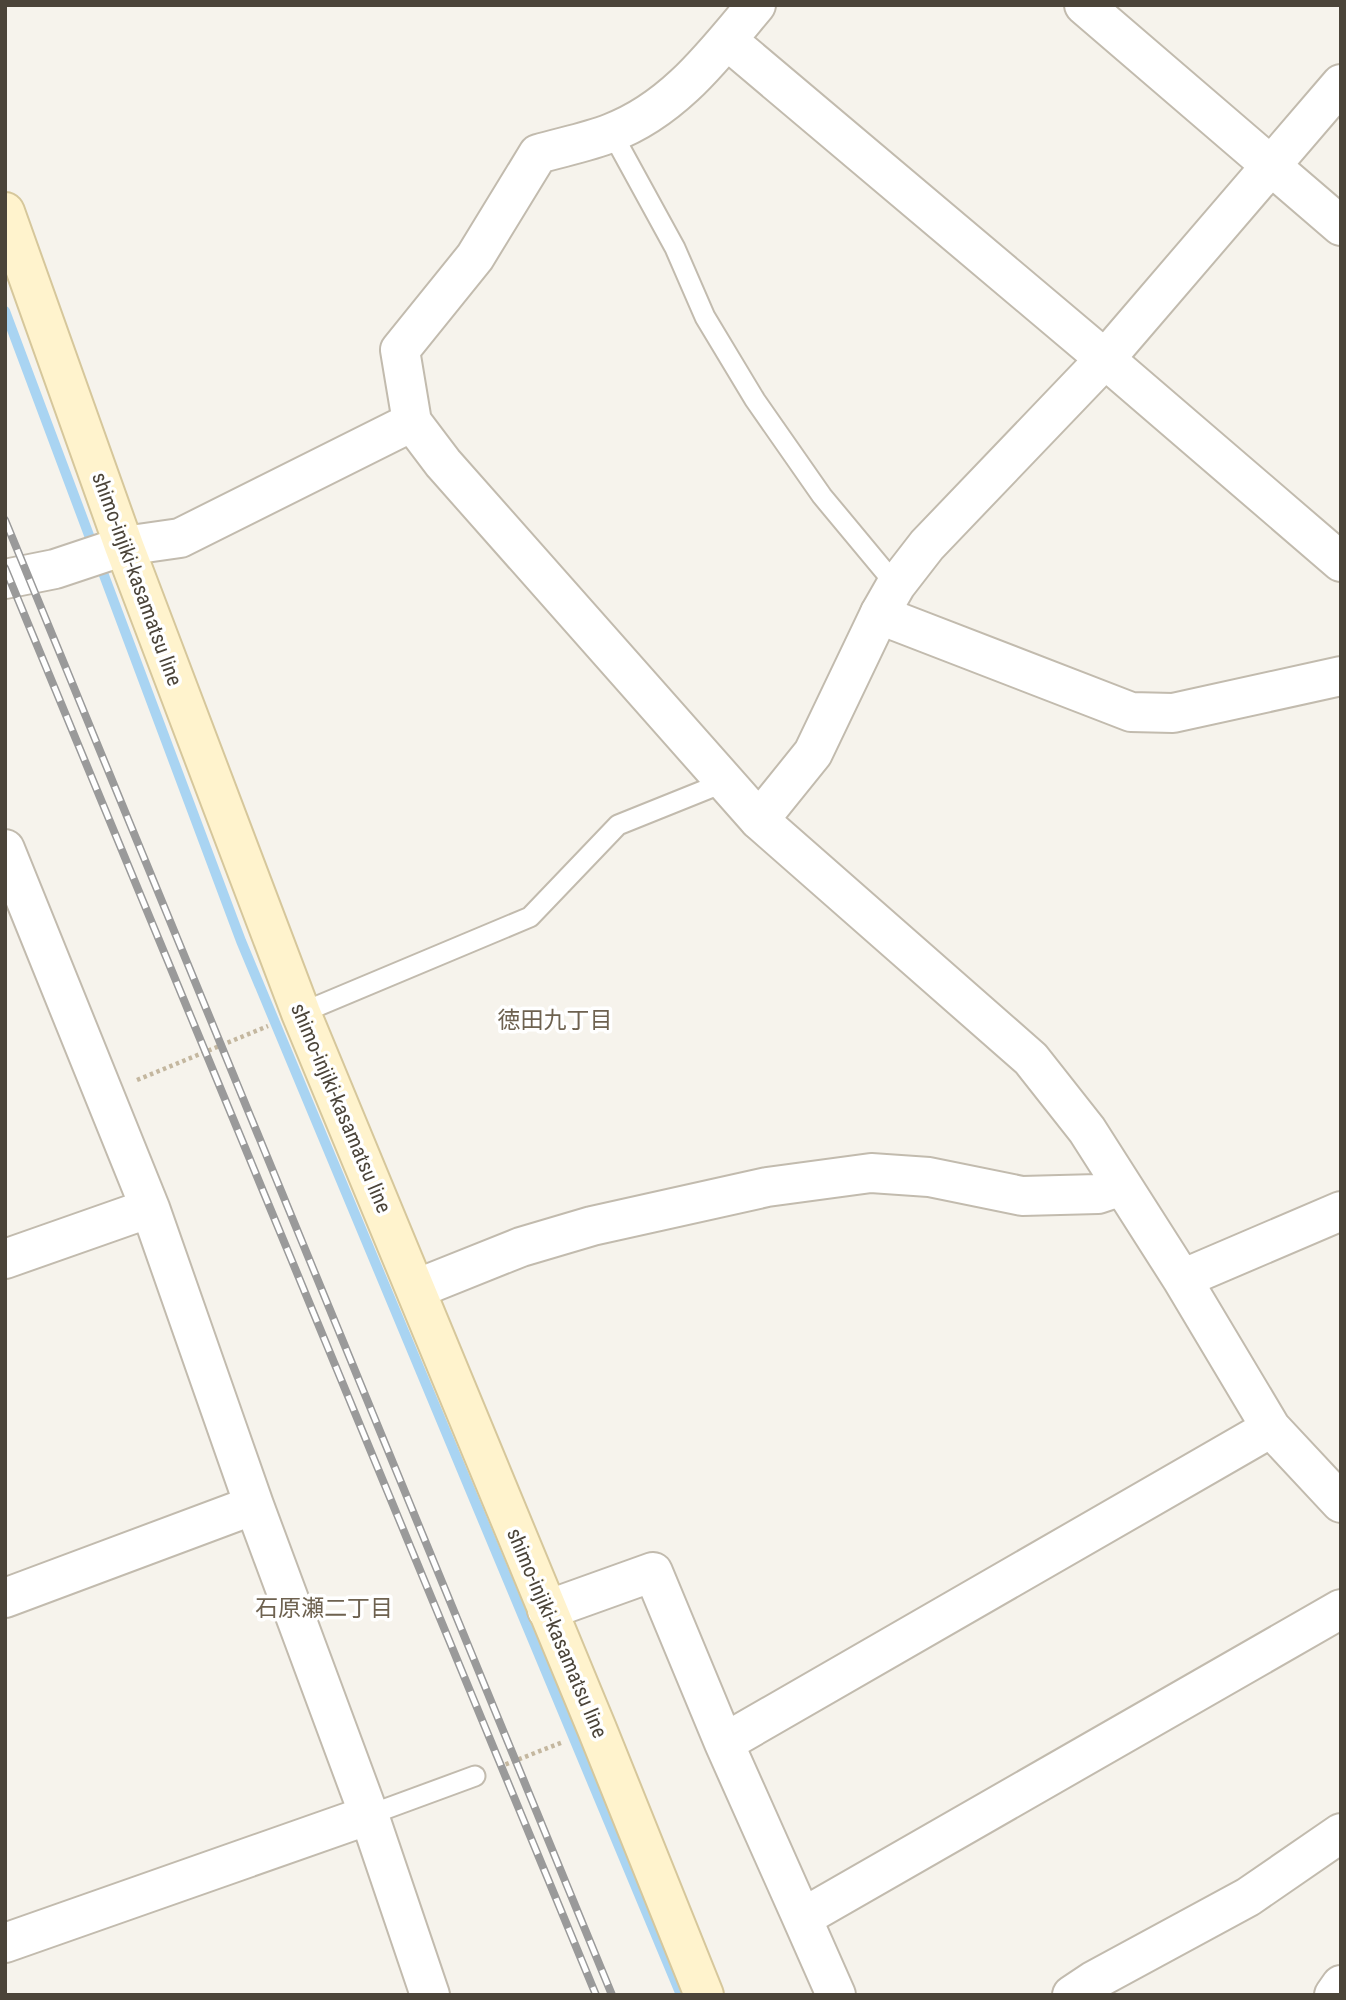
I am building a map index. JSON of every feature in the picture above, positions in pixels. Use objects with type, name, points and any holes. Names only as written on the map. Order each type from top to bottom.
[{"type":"main road","name":"shimo-injiki-kasamatsu line","points":[[5,212],[116,549],[301,1013],[597,1728],[704,1995]]},
{"type":"street","points":[[756,5],[699,73],[664,105],[612,133],[538,153],[475,257],[400,350],[412,422],[443,463],[759,820],[1031,1059],[1087,1130],[1182,1279],[1271,1428],[1341,1503]]},
{"type":"street","points":[[1084,5],[1341,226]]},
{"type":"street","points":[[726,40],[1341,562]]},
{"type":"street","points":[[759,820],[813,753],[888,599],[927,545],[1105,359],[1341,84]]},
{"type":"street","points":[[5,579],[55,569],[116,549],[180,538],[412,422]]},
{"type":"street","points":[[888,599],[898,622],[1131,712],[1173,713],[1341,676]]},
{"type":"street","points":[[5,849],[15,905],[104,1094],[150,1208],[254,1505],[369,1815],[430,1995]]},
{"type":"street","points":[[416,1289],[521,1247],[557,1236],[767,1187],[871,1173],[929,1177],[1021,1196],[1098,1194],[1122,1186]]},
{"type":"street","points":[[5,1259],[150,1208]]},
{"type":"street","points":[[1182,1279],[1341,1211]]},
{"type":"street","points":[[724,1743],[1271,1428]]},
{"type":"street","points":[[5,1598],[254,1505]]},
{"type":"street","points":[[547,1611],[653,1572],[724,1743],[836,1995]]},
{"type":"street","points":[[802,1918],[1341,1609]]},
{"type":"street","points":[[5,1943],[369,1815]]},
{"type":"street","points":[[1072,1995],[1248,1897],[1341,1833]]},
{"type":"street","points":[[1334,1995],[1341,1985]]},
{"type":"lane","points":[[612,133],[676,248],[705,317],[755,400],[822,496],[888,599]]},
{"type":"lane","points":[[301,1013],[530,917],[618,825],[725,782]]},
{"type":"lane","points":[[369,1815],[475,1776]]},
{"type":"path","points":[[104,1094],[301,1013]]},
{"type":"path","points":[[475,1776],[597,1728]]},
{"type":"waterway","points":[[5,311],[241,941],[681,1995]]},
{"type":"railway","points":[[5,520],[612,1995]]},
{"type":"railway","points":[[5,568],[596,1995]]},
{"type":"district","name":"徳田九丁目","points":[[555,1020]]},
{"type":"district","name":"石原瀬二丁目","points":[[324,1608]]}]
